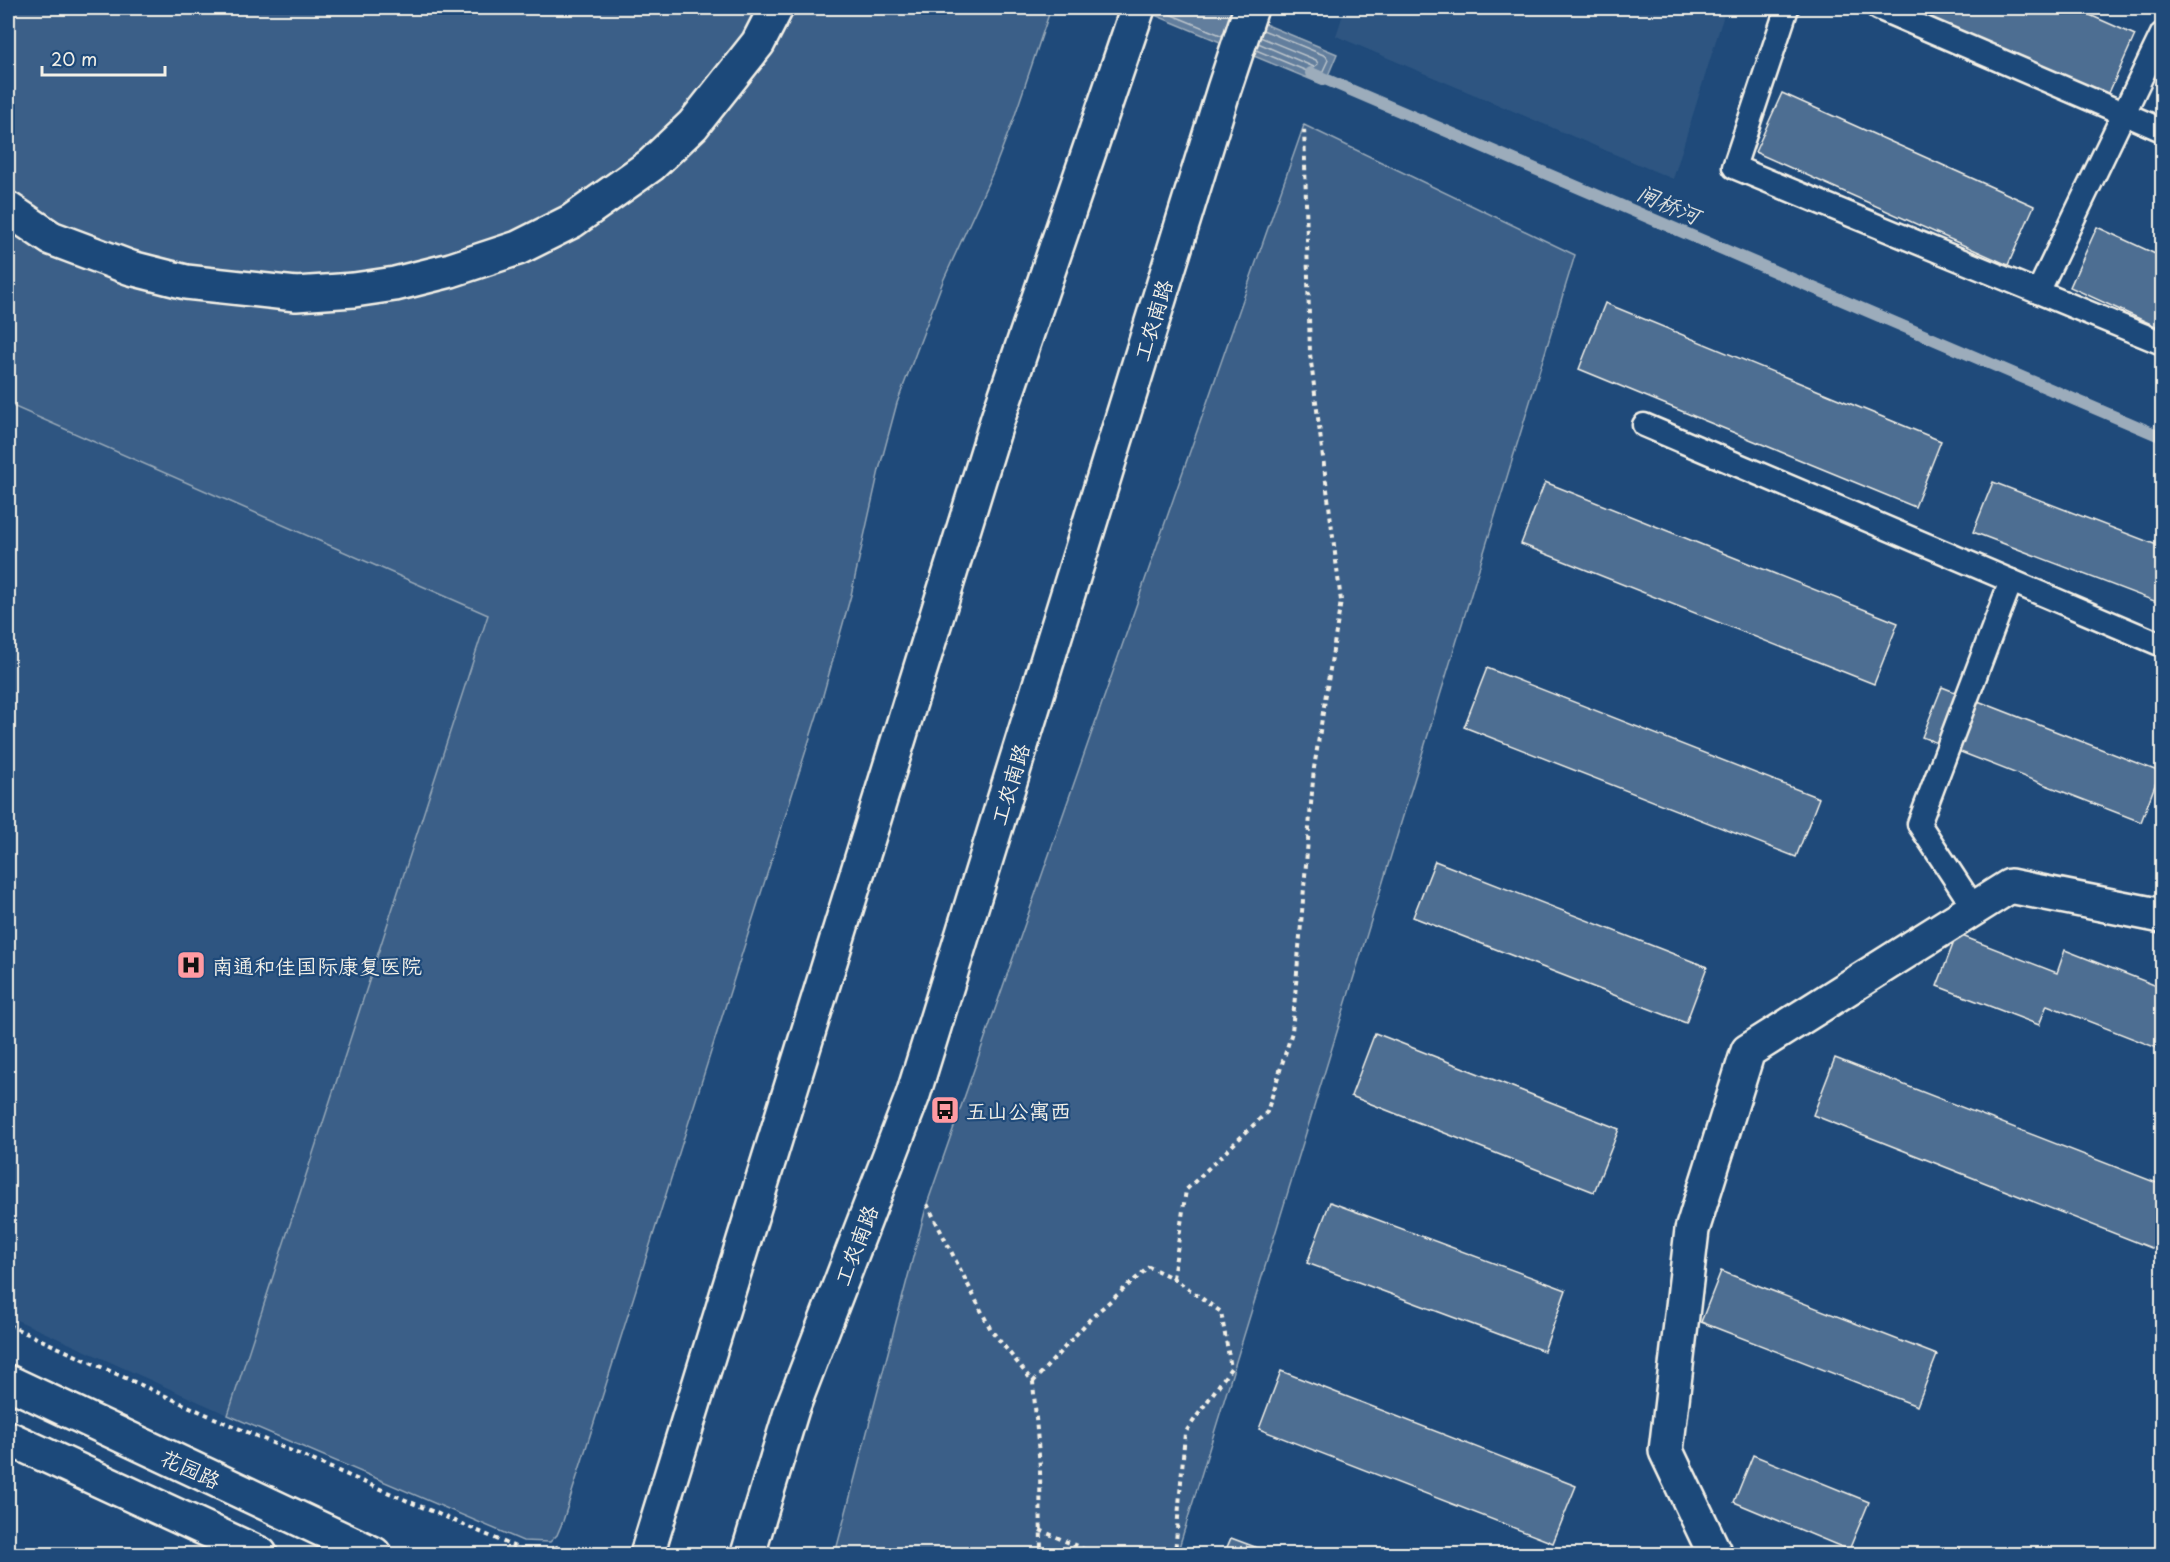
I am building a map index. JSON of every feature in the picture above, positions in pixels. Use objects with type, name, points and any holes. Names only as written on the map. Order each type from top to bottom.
[{"type":"main road","points":[[8,209],[51,238],[131,268],[186,282],[296,294],[354,290],[451,270],[518,248],[572,221],[651,165],[693,125],[715,98],[758,43],[776,8]]},
{"type":"main road","name":"工农南路","points":[[748,1554],[792,1409],[913,1095],[1251,8]]},
{"type":"main road","points":[[648,1554],[997,421],[1135,18]]},
{"type":"main road","points":[[1715,1554],[1666,1451],[1692,1230],[1748,1051],[2010,885],[2163,916]]},
{"type":"main road","name":"花园路","points":[[8,1383],[374,1554]]},
{"type":"main road","points":[[8,1438],[260,1554]]},
{"type":"lane","points":[[1787,8],[1734,167],[2163,343]]},
{"type":"lane","points":[[1878,8],[2163,130]]},
{"type":"lane","points":[[2038,292],[2163,34]]},
{"type":"lane","points":[[1644,425],[2163,645]]},
{"type":"lane","points":[[1974,908],[1919,824],[2012,581]]},
{"type":"path","points":[[1173,1278],[1186,1190],[1267,1112],[1292,1032],[1314,768],[1341,601],[1310,354],[1304,125]]},
{"type":"path","points":[[927,1204],[991,1330],[1033,1382],[1040,1467],[1041,1554]]},
{"type":"path","points":[[1033,1382],[1092,1317],[1149,1267],[1173,1278],[1221,1312],[1231,1368],[1185,1433],[1175,1554],[1165,1554]]},
{"type":"path","points":[[8,1325],[212,1417],[520,1549],[541,1553],[562,1545]]},
{"type":"path","points":[[1040,1530],[1095,1554]]},
{"type":"shaded area","points":[[8,8],[1051,8],[993,172],[943,281],[897,403],[879,470],[851,595],[820,706],[563,1521],[557,1535],[550,1542],[523,1541],[228,1415],[488,615],[8,404]]},
{"type":"shaded area","points":[[1345,8],[1726,8],[1673,179],[1336,36]]},
{"type":"shaded area","points":[[1304,125],[1575,255],[1177,1554],[835,1554],[927,1204]]},
{"type":"shaded area","name":"南通和佳国际康复医院","points":[[8,404],[488,615],[228,1415],[8,1316]]},
{"type":"water","points":[[1138,8],[1226,8],[1337,54],[1324,85]]},
{"type":"building","points":[[1885,8],[2074,8],[2135,35],[2108,95]]},
{"type":"building","points":[[1782,93],[2034,206],[2008,265],[1755,152]]},
{"type":"building","points":[[2097,227],[2162,257],[2162,329],[2070,287]]},
{"type":"building","points":[[1605,303],[1941,441],[1915,507],[1579,369]]},
{"type":"building","points":[[1545,482],[1898,623],[1874,684],[1521,544]]},
{"type":"building","points":[[1993,482],[2162,547],[2162,604],[1973,532]]},
{"type":"building","points":[[1487,668],[1819,798],[1796,857],[1464,727]]},
{"type":"building","points":[[1942,687],[2160,772],[2141,822],[1922,737]]},
{"type":"building","points":[[1435,861],[1707,967],[1686,1023],[1413,917]]},
{"type":"building","points":[[1957,934],[2057,973],[2065,950],[2162,988],[2162,1050],[2047,1005],[2039,1025],[1937,986]]},
{"type":"building","points":[[1375,1033],[1619,1129],[1594,1192],[1351,1096]]},
{"type":"building","points":[[1835,1058],[2162,1185],[2162,1226],[2154,1249],[1813,1115]]},
{"type":"building","points":[[1330,1202],[1566,1290],[1544,1351],[1307,1263]]},
{"type":"building","points":[[1721,1271],[1937,1355],[1917,1406],[1701,1322]]},
{"type":"building","points":[[1281,1371],[1576,1486],[1553,1543],[1259,1429]]},
{"type":"building","points":[[1753,1455],[1869,1502],[1849,1550],[1734,1502]]},
{"type":"building","points":[[1231,1538],[1274,1554],[1224,1554]]},
{"type":"waterway","name":"闸桥河","points":[[1311,73],[2162,437]]},
{"type":"place","name":"南通和佳国际康复医院","points":[[191,965]]},
{"type":"place","name":"五山公寓西","points":[[945,1110]]}]
